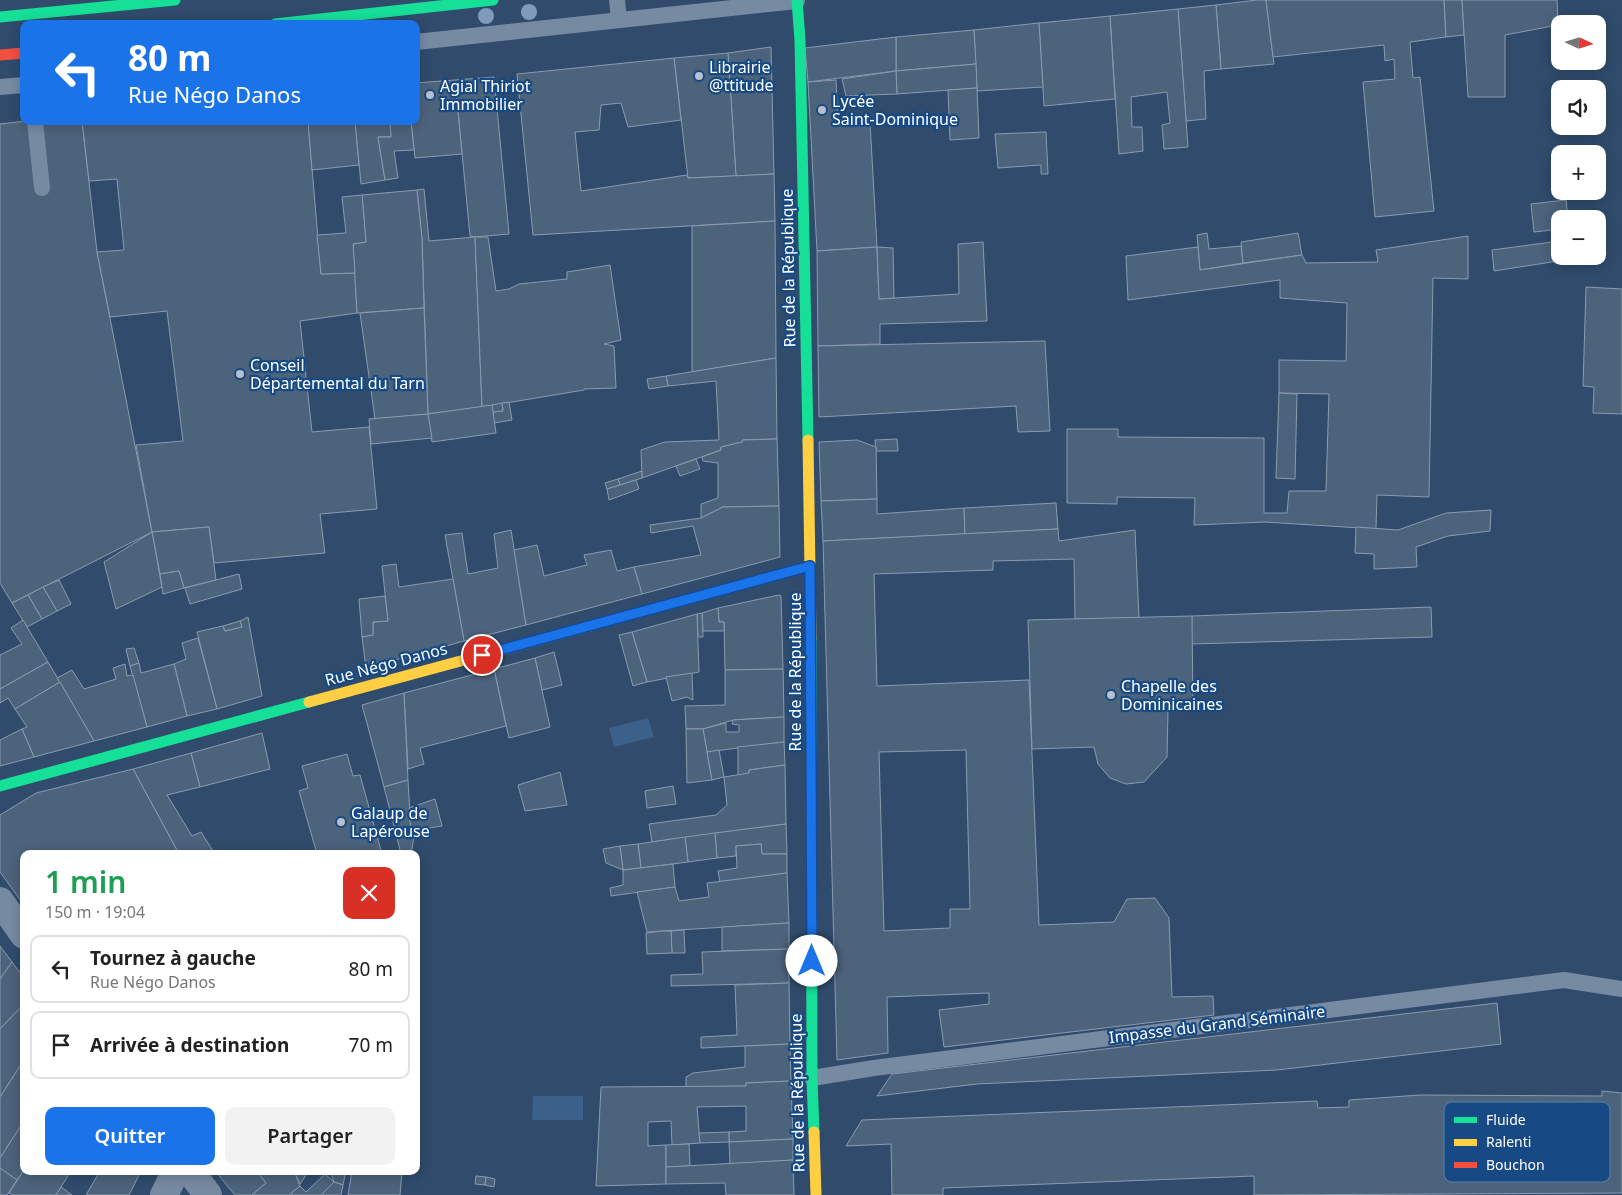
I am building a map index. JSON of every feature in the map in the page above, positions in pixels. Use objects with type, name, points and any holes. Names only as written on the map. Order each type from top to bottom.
[{"type":"main road","points":[[0,17],[175,0]]},
{"type":"main road","points":[[312,20],[493,0]]},
{"type":"main road","name":"Rue de la République","points":[[797,1],[800,50],[810,566],[812,1078],[816,1195]]},
{"type":"main road","points":[[0,55],[20,53]]},
{"type":"main road","name":"Rue Négo Danos","points":[[0,786],[810,566]]},
{"type":"street","points":[[0,901],[20,930]]},
{"type":"street","points":[[164,1195],[174,1175]]},
{"type":"street","points":[[193,1175],[208,1195]]},
{"type":"lane","points":[[618,0],[619,20]]},
{"type":"lane","points":[[420,42],[797,1]]},
{"type":"lane","points":[[0,87],[20,85]]},
{"type":"lane","points":[[35,125],[42,188]]},
{"type":"lane","name":"Impasse du Grand Séminaire","points":[[812,1078],[874,1068],[1564,980],[1622,989]]},
{"type":"water","points":[[648,718],[654,737],[614,747],[609,728]]},
{"type":"water","points":[[533,1096],[583,1096],[583,1120],[532,1120]]},
{"type":"building","points":[[1266,0],[1274,64],[1221,69],[1216,5]]},
{"type":"building","points":[[1266,0],[1444,0],[1446,37],[1410,42],[1413,78],[1420,77],[1434,211],[1375,217],[1363,82],[1395,79],[1394,59],[1385,61],[1384,45],[1273,57]]},
{"type":"building","points":[[1444,0],[1462,0],[1464,35],[1446,37]]},
{"type":"building","points":[[1462,0],[1557,0],[1558,15],[1551,15],[1551,26],[1505,35],[1505,97],[1468,97]]},
{"type":"building","points":[[1216,5],[1221,69],[1204,71],[1206,119],[1186,121],[1178,9]]},
{"type":"building","points":[[1178,9],[1188,147],[1164,149],[1162,125],[1170,123],[1167,92],[1131,97],[1132,127],[1142,127],[1143,151],[1119,154],[1110,16]]},
{"type":"building","points":[[1110,16],[1115,99],[1044,106],[1039,23]]},
{"type":"building","points":[[1039,23],[1043,87],[977,91],[974,30]]},
{"type":"building","points":[[974,30],[976,64],[896,71],[896,37]]},
{"type":"building","name":"Lycée Saint-Dominique","points":[[896,37],[896,71],[808,82],[805,48]]},
{"type":"building","points":[[771,47],[774,174],[736,176],[728,53]]},
{"type":"building","points":[[728,53],[736,176],[688,178],[674,58]]},
{"type":"building","points":[[674,58],[681,120],[628,127],[621,103],[601,105],[599,130],[575,132],[581,191],[687,175],[688,178],[774,174],[775,221],[533,235],[517,74]]},
{"type":"building","points":[[976,64],[977,88],[897,94],[896,71]]},
{"type":"building","points":[[896,71],[897,94],[846,96],[842,79]]},
{"type":"building","points":[[494,77],[509,234],[475,237],[470,236],[455,80]]},
{"type":"building","points":[[455,80],[462,154],[415,158],[411,125],[420,125],[420,83]]},
{"type":"building","points":[[836,80],[838,124],[870,122],[877,247],[817,251],[808,82]]},
{"type":"building","points":[[977,88],[979,138],[950,140],[948,90]]},
{"type":"building","points":[[20,122],[20,125],[82,125],[97,252],[152,532],[12,603],[0,583],[0,124]]},
{"type":"building","name":"Conseil Départemental du Tarn","points":[[82,125],[308,125],[321,274],[355,273],[357,313],[300,321],[312,432],[369,427],[377,509],[320,514],[325,553],[214,563],[209,527],[152,532],[136,445],[183,441],[167,311],[110,317],[97,252],[124,250],[117,179],[89,181]]},
{"type":"building","points":[[308,125],[355,125],[359,165],[312,170]]},
{"type":"building","points":[[355,125],[390,125],[391,137],[378,137],[385,180],[361,184]]},
{"type":"building","points":[[390,125],[411,125],[414,150],[394,151],[398,178],[385,180],[378,137],[391,137]]},
{"type":"building","points":[[1046,132],[1048,174],[1041,174],[1041,165],[998,168],[995,134]]},
{"type":"building","points":[[424,189],[429,241],[475,237],[482,407],[428,414],[422,239],[417,190]]},
{"type":"building","points":[[417,190],[422,239],[424,308],[357,313],[353,244],[366,242],[362,195]]},
{"type":"building","points":[[362,195],[366,242],[353,244],[355,273],[321,274],[317,235],[346,233],[342,197]]},
{"type":"building","points":[[1566,200],[1567,210],[1551,210],[1551,230],[1534,232],[1531,204]]},
{"type":"building","points":[[775,221],[776,358],[692,372],[692,226]]},
{"type":"building","points":[[1207,233],[1209,249],[1241,246],[1243,263],[1200,270],[1197,235]]},
{"type":"building","points":[[1298,233],[1302,255],[1243,263],[1241,242]]},
{"type":"building","points":[[1468,236],[1468,279],[1433,278],[1429,497],[1377,495],[1376,529],[1265,522],[1194,525],[1195,498],[1117,497],[1117,504],[1067,503],[1067,429],[1118,429],[1118,437],[1264,438],[1264,513],[1287,513],[1289,491],[1326,491],[1329,394],[1279,393],[1279,360],[1346,361],[1347,303],[1280,298],[1280,280],[1128,300],[1126,256],[1198,247],[1200,270],[1302,255],[1306,263],[1378,262],[1376,250]]},
{"type":"building","points":[[475,237],[488,237],[496,291],[509,289],[519,284],[567,279],[567,272],[610,265],[621,340],[604,344],[614,346],[616,388],[584,389],[482,407]]},
{"type":"building","points":[[983,242],[987,321],[880,324],[880,344],[818,346],[817,251],[877,247],[879,299],[959,294],[958,244]]},
{"type":"building","points":[[1551,242],[1551,262],[1494,271],[1492,250]]},
{"type":"building","points":[[877,247],[893,248],[894,298],[879,299]]},
{"type":"building","points":[[1586,287],[1622,289],[1622,414],[1593,413],[1594,387],[1583,386]]},
{"type":"building","points":[[424,308],[428,414],[375,419],[360,313]]},
{"type":"building","points":[[1045,341],[1050,431],[1018,432],[1016,406],[819,417],[818,346]]},
{"type":"building","points":[[776,358],[777,439],[743,440],[742,442],[721,447],[721,450],[642,478],[641,450],[665,442],[719,440],[716,381],[668,386],[666,376]]},
{"type":"building","points":[[666,376],[668,386],[649,389],[647,379]]},
{"type":"building","points":[[1279,393],[1297,394],[1295,479],[1276,478]]},
{"type":"building","points":[[509,402],[512,420],[494,423],[493,412],[503,411],[502,403]]},
{"type":"building","points":[[502,403],[503,411],[493,412],[492,405]]},
{"type":"building","points":[[492,405],[496,433],[432,442],[428,414]]},
{"type":"building","points":[[428,414],[432,438],[371,444],[369,419]]},
{"type":"building","points":[[777,439],[779,506],[723,507],[701,518],[701,504],[718,498],[718,463],[703,461],[702,457],[721,450],[721,447],[742,442],[743,440]]},
{"type":"building","points":[[897,439],[898,451],[876,451],[875,440]]},
{"type":"building","points":[[857,440],[876,447],[877,499],[821,501],[819,442]]},
{"type":"building","points":[[696,459],[700,469],[680,476],[676,466]]},
{"type":"building","points":[[642,471],[642,478],[620,485],[618,479]]},
{"type":"building","points":[[618,479],[620,485],[607,489],[605,483]]},
{"type":"building","points":[[636,480],[639,489],[609,500],[607,489]]},
{"type":"building","points":[[877,499],[877,514],[964,508],[965,534],[823,541],[821,501]]},
{"type":"building","points":[[1056,503],[1058,529],[965,534],[964,508]]},
{"type":"building","points":[[779,506],[780,557],[642,594],[634,567],[701,555],[693,526],[651,533],[650,525],[701,518],[723,507]]},
{"type":"building","points":[[1491,510],[1490,531],[1448,536],[1416,547],[1417,567],[1374,569],[1374,554],[1355,553],[1356,527],[1398,530],[1446,513]]},
{"type":"building","points":[[209,527],[216,580],[184,588],[179,571],[160,574],[152,532]]},
{"type":"building","points":[[1058,529],[1059,541],[1135,530],[1139,618],[1075,619],[1074,559],[993,561],[993,570],[874,574],[877,686],[1029,680],[1039,925],[1114,922],[1127,899],[1155,898],[1169,918],[1172,997],[1213,996],[1214,1015],[944,1047],[939,1010],[989,1004],[989,993],[887,997],[888,1053],[837,1060],[823,541]],"holes":[[[966,750],[970,909],[950,909],[950,928],[884,931],[879,752]]]},
{"type":"building","points":[[511,530],[526,625],[464,641],[445,535],[462,533],[468,574],[498,568],[494,534]]},
{"type":"building","points":[[152,532],[162,587],[116,609],[104,562]]},
{"type":"building","points":[[537,545],[544,576],[587,565],[584,555],[611,550],[617,571],[634,567],[642,594],[526,625],[514,550]]},
{"type":"building","points":[[396,564],[399,587],[453,579],[464,641],[366,668],[362,637],[373,635],[373,622],[388,621],[382,566]]},
{"type":"building","points":[[179,571],[184,588],[163,594],[160,574]]},
{"type":"building","points":[[239,574],[242,589],[190,604],[185,588]]},
{"type":"building","points":[[59,580],[71,604],[57,611],[43,587]]},
{"type":"building","points":[[43,587],[57,611],[42,619],[28,595]]},
{"type":"building","points":[[28,595],[42,619],[27,627],[12,603]]},
{"type":"building","points":[[385,596],[388,621],[373,622],[373,635],[362,637],[359,599]]},
{"type":"building","points":[[781,596],[783,669],[725,670],[724,622],[719,622],[718,608]]},
{"type":"building","points":[[1431,607],[1432,637],[1191,644],[1192,616]]},
{"type":"building","points":[[718,608],[719,622],[724,622],[724,631],[703,631],[702,613]]},
{"type":"building","points":[[702,613],[703,637],[698,637],[697,614]]},
{"type":"building","points":[[697,614],[699,672],[647,682],[632,632]]},
{"type":"building","name":"Chapelle des Dominicaines","points":[[1192,616],[1193,710],[1168,711],[1167,757],[1144,782],[1126,784],[1110,778],[1098,764],[1094,747],[1032,749],[1028,620]]},
{"type":"building","points":[[248,617],[262,696],[217,709],[197,632],[223,626],[225,631],[242,627],[240,621]]},
{"type":"building","points":[[23,620],[48,662],[0,689],[0,655],[22,644],[11,628]]},
{"type":"building","points":[[240,621],[242,627],[225,631],[223,626]]},
{"type":"building","points":[[632,632],[647,682],[633,686],[619,635]]},
{"type":"building","points":[[198,638],[217,709],[187,716],[174,664],[186,659],[182,643]]},
{"type":"building","points":[[134,648],[139,663],[130,666],[126,649]]},
{"type":"building","points":[[554,652],[562,685],[542,690],[535,658]]},
{"type":"building","points":[[535,658],[550,727],[509,738],[494,669]]},
{"type":"building","points":[[48,662],[60,682],[15,709],[8,698],[0,703],[0,689]]},
{"type":"building","points":[[139,663],[141,673],[174,664],[187,716],[147,727],[130,666]]},
{"type":"building","points":[[125,664],[127,676],[133,675],[147,727],[94,741],[57,678],[72,670],[84,689],[116,679],[113,668]]},
{"type":"building","points":[[494,669],[506,726],[420,748],[424,764],[408,769],[404,693]]},
{"type":"building","points":[[783,669],[784,717],[733,720],[703,729],[686,729],[685,706],[725,705],[725,670]]},
{"type":"building","points":[[692,673],[693,700],[687,697],[672,701],[666,677]]},
{"type":"building","points":[[60,682],[94,741],[34,757],[22,729],[27,727],[15,709]]},
{"type":"building","points":[[404,693],[408,780],[384,787],[362,705]]},
{"type":"building","points":[[784,717],[784,742],[707,752],[703,729],[726,723],[726,732],[739,732],[739,725],[732,724],[733,720]]},
{"type":"building","points":[[22,729],[34,757],[0,766],[0,740]]},
{"type":"building","points":[[686,729],[703,729],[712,780],[687,783]]},
{"type":"building","points":[[262,733],[270,769],[200,787],[191,753]]},
{"type":"building","points":[[784,742],[785,765],[749,770],[749,773],[738,775],[738,747]]},
{"type":"building","points":[[719,750],[724,777],[712,780],[707,752]]},
{"type":"building","points":[[191,753],[200,787],[167,795],[192,836],[201,832],[212,850],[177,850],[133,769]]},
{"type":"building","name":"Galaup de Lapérouse","points":[[347,754],[353,776],[360,775],[381,850],[316,850],[299,791],[308,788],[302,766]]},
{"type":"building","points":[[785,765],[786,824],[652,842],[649,824],[716,815],[727,805],[724,777],[749,773],[749,770]]},
{"type":"building","points":[[133,769],[177,850],[20,850],[20,900],[0,872],[0,815],[36,793]]},
{"type":"building","points":[[560,772],[567,805],[525,811],[518,785]]},
{"type":"building","points":[[408,780],[411,831],[396,834],[384,787]]},
{"type":"building","points":[[673,786],[676,804],[647,808],[645,791]]},
{"type":"building","points":[[435,799],[442,826],[411,831],[409,808]]},
{"type":"building","points":[[786,824],[787,854],[762,854],[761,844],[736,846],[736,856],[717,858],[715,833]]},
{"type":"building","points":[[415,831],[412,850],[400,850],[396,834]]},
{"type":"building","points":[[715,833],[717,858],[688,862],[685,837]]},
{"type":"building","points":[[685,837],[688,862],[641,868],[638,844]]},
{"type":"building","points":[[638,844],[641,868],[623,870],[620,846]]},
{"type":"building","points":[[761,844],[762,854],[787,854],[787,873],[720,882],[718,871],[737,868],[736,846]]},
{"type":"building","points":[[620,846],[623,870],[606,863],[603,849]]},
{"type":"building","points":[[673,864],[675,887],[611,896],[610,888],[623,885],[623,870]]},
{"type":"building","points":[[787,873],[789,923],[647,932],[637,892],[675,887],[679,901],[709,897],[707,883]]},
{"type":"building","points":[[789,923],[789,949],[722,951],[722,927]]},
{"type":"building","points":[[684,930],[685,953],[672,953],[671,931]]},
{"type":"building","points":[[671,931],[672,953],[647,954],[646,933]]},
{"type":"building","points":[[0,946],[12,962],[0,979]]},
{"type":"building","points":[[789,949],[789,983],[671,986],[671,975],[703,974],[702,952]]},
{"type":"building","points":[[12,962],[20,973],[20,1008],[0,1029],[0,979]]},
{"type":"building","points":[[789,983],[790,1044],[701,1048],[701,1037],[737,1035],[735,985]]},
{"type":"building","points":[[1497,1003],[1501,1044],[1277,1070],[977,1084],[877,1096],[892,1074]]},
{"type":"building","points":[[20,1008],[20,1066],[0,1097],[0,1029]]},
{"type":"building","points":[[790,1044],[791,1081],[746,1083],[746,1086],[686,1087],[686,1077],[693,1073],[745,1067],[745,1046]]},
{"type":"building","points":[[20,1066],[20,1127],[0,1158],[0,1097]]},
{"type":"building","points":[[791,1081],[793,1139],[729,1142],[729,1132],[746,1131],[746,1106],[697,1107],[700,1143],[672,1145],[671,1121],[648,1122],[648,1146],[666,1145],[666,1184],[596,1186],[601,1087],[746,1086],[746,1083]]},
{"type":"building","points":[[1602,1091],[1622,1093],[1622,1193],[1254,1195],[1254,1176],[943,1188],[943,1195],[892,1195],[891,1144],[846,1146],[862,1120],[1317,1101],[1318,1108],[1349,1107],[1349,1100],[1420,1095],[1602,1096]]},
{"type":"building","points":[[20,1127],[20,1175],[17,1180],[0,1168],[0,1158]]},
{"type":"building","points":[[729,1132],[729,1142],[700,1143],[699,1133]]},
{"type":"building","points":[[793,1139],[793,1160],[730,1164],[729,1142]]},
{"type":"building","points":[[689,1144],[690,1166],[666,1167],[666,1145]]},
{"type":"building","points":[[793,1160],[794,1195],[726,1195],[725,1183],[666,1184],[666,1167]]},
{"type":"building","points":[[0,1168],[17,1180],[7,1195],[0,1195]]},
{"type":"building","points":[[21,1175],[68,1175],[56,1195],[13,1195],[9,1193]]},
{"type":"building","points":[[98,1175],[139,1175],[129,1195],[86,1195]]},
{"type":"building","points":[[218,1175],[260,1175],[266,1183],[252,1195],[235,1195]]},
{"type":"building","points":[[260,1175],[296,1175],[300,1186],[289,1195],[252,1195],[266,1183]]},
{"type":"building","points":[[296,1175],[306,1175],[300,1184]]},
{"type":"building","points":[[324,1175],[334,1182],[321,1195],[289,1195],[300,1186],[306,1192]]},
{"type":"building","points":[[331,1175],[345,1175],[343,1185],[334,1182]]},
{"type":"building","points":[[351,1175],[402,1175],[400,1195],[348,1195]]},
{"type":"building","points":[[476,1176],[486,1177],[485,1185],[475,1184]]},
{"type":"building","points":[[486,1177],[495,1179],[494,1187],[485,1185]]},
{"type":"building","points":[[334,1182],[343,1185],[341,1195],[321,1195]]},
{"type":"building","points":[[61,1187],[72,1195],[56,1195]]},
{"type":"traffic: fast","points":[[0,17],[175,0]]},
{"type":"traffic: fast","points":[[311,20],[493,0]]},
{"type":"traffic: fast","points":[[797,0],[800,40],[808,440]]},
{"type":"traffic: fast","points":[[811,638],[812,1078],[814,1132]]},
{"type":"traffic: fast","points":[[0,786],[309,702]]},
{"type":"traffic: slow","points":[[808,440],[811,638]]},
{"type":"traffic: slow","points":[[309,702],[590,626]]},
{"type":"traffic: slow","points":[[814,1132],[816,1195]]},
{"type":"traffic: jam","points":[[0,55],[20,53]]},
{"type":"traffic: jam","points":[[590,626],[810,566]]},
{"type":"place","name":"Librairie @ttitude","points":[[699,76]]},
{"type":"place","name":"Agial Thiriot Immobilier","points":[[430,95]]},
{"type":"place","name":"Lycée Saint-Dominique","points":[[822,110]]},
{"type":"place","name":"Conseil Départemental du Tarn","points":[[240,374]]},
{"type":"place","name":"Chapelle des Dominicaines","points":[[1111,695]]},
{"type":"place","name":"Galaup de Lapérouse","points":[[341,822]]},
{"type":"route","points":[[482,655],[810,566],[812,961]]}]
